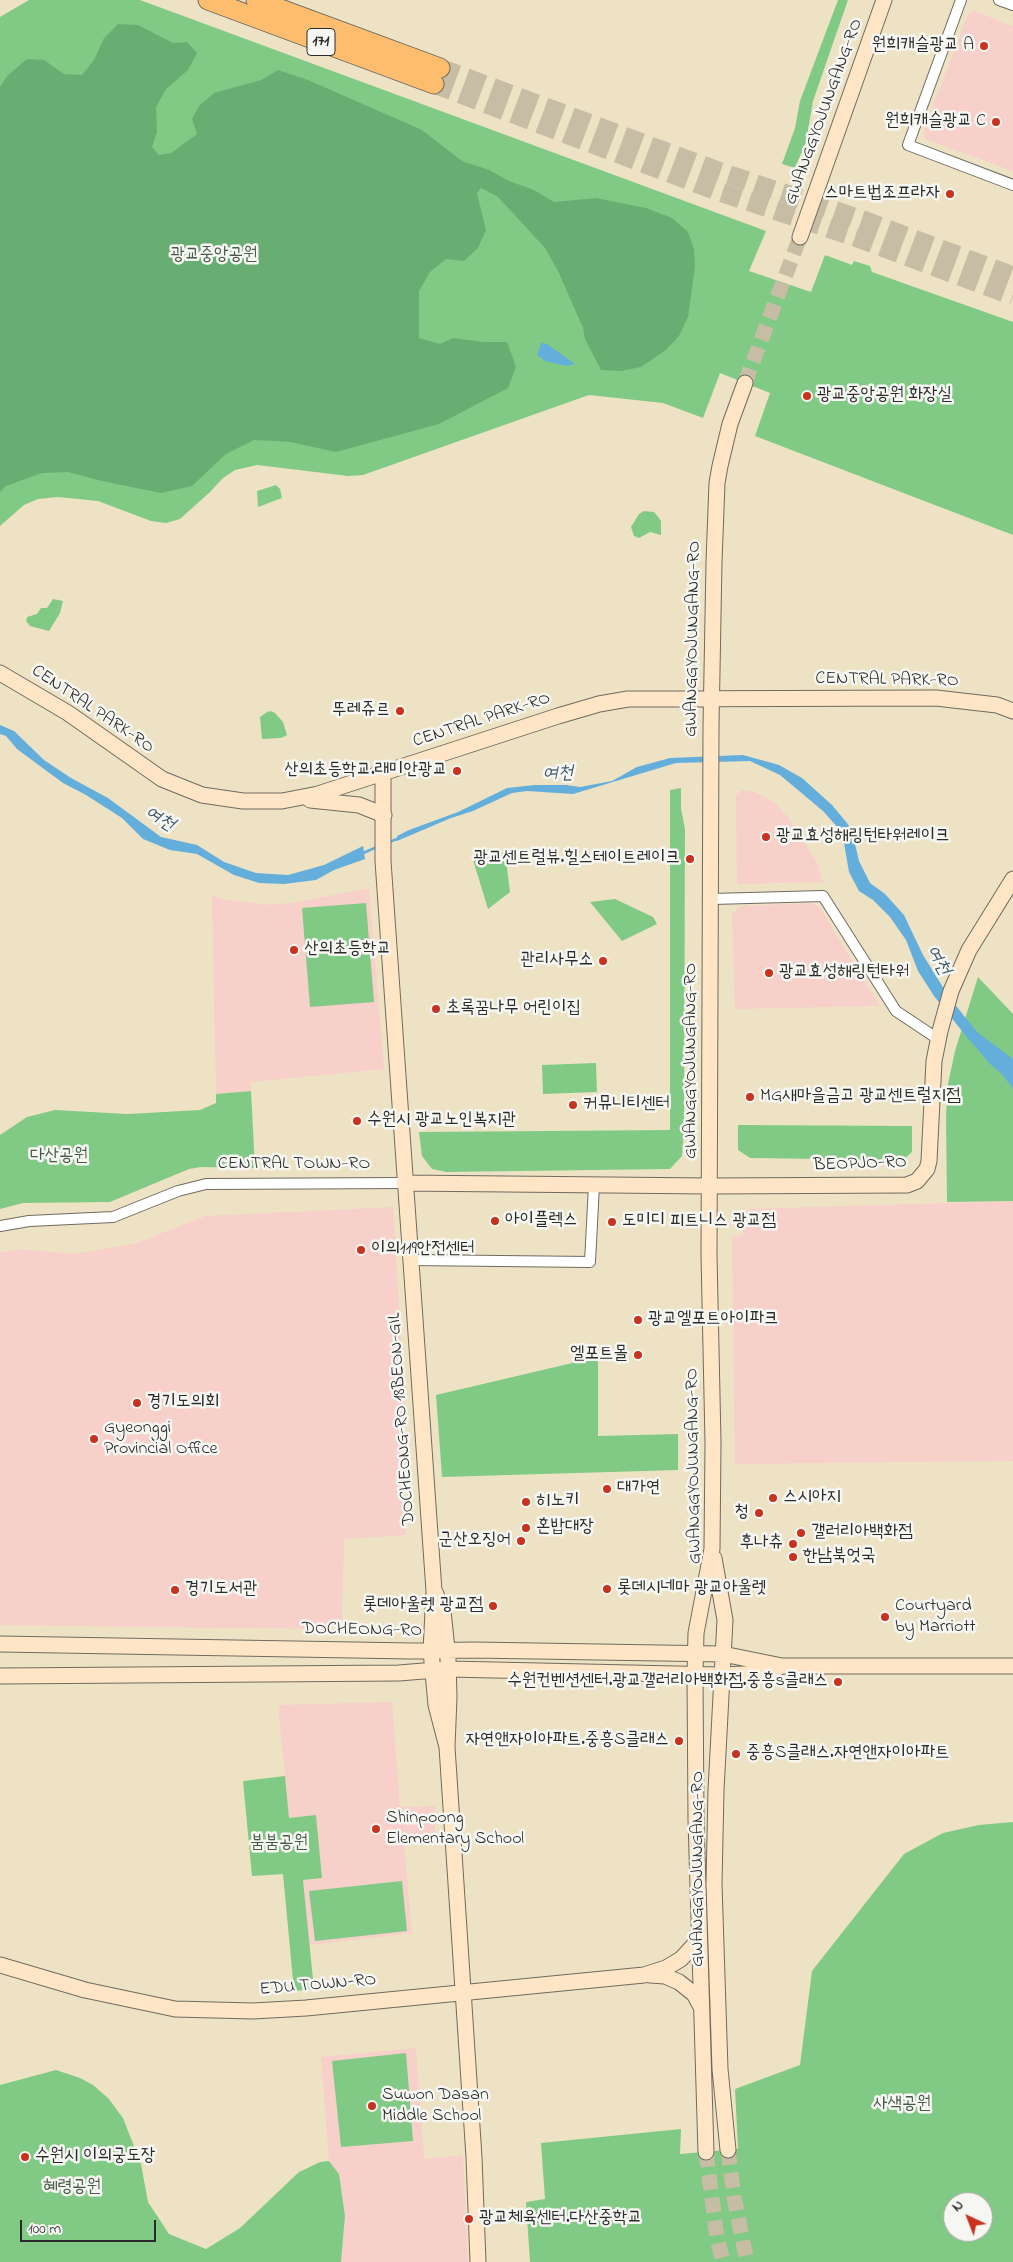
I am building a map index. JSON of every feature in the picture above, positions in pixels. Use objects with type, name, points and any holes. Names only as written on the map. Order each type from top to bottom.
[{"type":"highway","name":"171","points":[[208,0],[437,76],[256,0]]},
{"type":"street","name":"GWANGGYOJUNGANG-RO","points":[[800,238],[884,0]]},
{"type":"street","points":[[961,0],[908,145],[1013,185]]},
{"type":"street","points":[[999,0],[1013,5]]},
{"type":"street","name":"GWANGGYOJUNGANG-RO","points":[[728,2150],[720,2069],[714,1884],[725,1620],[712,1550],[710,1186],[711,726],[717,483],[730,424],[745,383]]},
{"type":"street","name":"CENTRAL PARK-RO","points":[[0,673],[68,713],[153,773],[179,787],[202,795],[228,800],[256,802],[296,799],[318,794],[605,703],[648,698],[936,698],[997,705],[1013,711]]},
{"type":"street","name":"DOCHEONG-RO 18BEON-GIL","points":[[384,773],[383,861],[434,1591],[431,1651],[440,1670]]},
{"type":"street","points":[[296,799],[359,805],[384,816]]},
{"type":"street","name":"BEOPJO-RO","points":[[710,1186],[907,1185],[917,1181],[927,1169],[929,1161],[933,1077],[939,1035],[951,991],[969,950],[1013,879]]},
{"type":"street","points":[[712,900],[823,896],[896,1011],[939,1035]]},
{"type":"street","name":"CENTRAL TOWN-RO","points":[[0,1226],[28,1221],[113,1218],[184,1189],[206,1184],[404,1183],[710,1186]]},
{"type":"street","points":[[410,1260],[590,1262],[594,1185]]},
{"type":"street","name":"GWANGGYOJUNGANG-RO","points":[[706,2152],[699,1929],[695,1675],[696,1633],[712,1550]]},
{"type":"street","points":[[434,1591],[443,1611],[447,1651],[440,1670],[436,1705],[446,1747],[474,2157],[478,2262]]},
{"type":"street","name":"DOCHEONG-RO","points":[[0,1644],[723,1654],[782,1666]]},
{"type":"street","points":[[0,1676],[399,1673],[440,1670],[722,1676],[768,1673],[782,1666],[1013,1666]]},
{"type":"street","points":[[644,1974],[666,1968],[680,1959],[694,1945],[699,1929]]},
{"type":"street","name":"EDU TOWN-RO","points":[[0,1965],[85,1990],[175,2009],[253,2010],[306,2008],[644,1974]]},
{"type":"street","points":[[644,1974],[665,1976],[679,1982],[694,1994],[702,2008]]},
{"type":"shaded area","points":[[974,11],[1013,26],[1013,171],[925,139],[923,133],[968,14]]},
{"type":"shaded area","points":[[742,790],[755,792],[774,802],[788,817],[817,862],[823,882],[737,884],[736,795]]},
{"type":"shaded area","name":"산의초등학교","points":[[369,888],[384,1069],[251,1082],[251,1091],[216,1094],[212,896],[226,900],[272,905]]},
{"type":"shaded area","points":[[812,903],[820,908],[880,1006],[735,1009],[732,914],[740,906]]},
{"type":"shaded area","points":[[1013,1201],[1013,1461],[735,1464],[732,1236],[743,1235],[743,1214],[749,1209]]},
{"type":"shaded area","points":[[393,1207],[406,1421],[401,1435],[406,1535],[344,1539],[342,1621],[317,1629],[0,1625],[0,1252],[21,1249],[75,1254],[137,1243],[205,1216]]},
{"type":"shaded area","name":"Shinpoong Elementary School","points":[[392,1702],[400,1807],[435,1806],[435,1839],[404,1842],[412,1933],[309,1945],[303,1880],[322,1878],[316,1816],[289,1818],[278,1705]]},
{"type":"shaded area","name":"Suwon Dasan Middle School","points":[[416,2048],[424,2159],[463,2155],[468,2262],[341,2262],[345,2216],[339,2174],[329,2161],[321,2057]]},
{"type":"green space","name":"광교중앙공원","points":[[29,0],[140,0],[766,231],[749,271],[811,292],[825,255],[852,265],[854,261],[870,266],[872,272],[1013,322],[1013,535],[755,436],[770,393],[720,373],[703,418],[663,403],[589,395],[363,475],[348,476],[257,465],[235,470],[222,479],[180,519],[166,523],[151,521],[98,501],[58,497],[38,499],[24,505],[0,526],[0,17]]},
{"type":"green space","points":[[838,0],[848,0],[813,101],[806,142],[795,168],[782,164],[795,128],[800,101]]},
{"type":"green space","name":"광교중앙공원","points":[[118,24],[138,25],[173,43],[187,42],[197,53],[188,70],[166,89],[156,107],[157,132],[152,147],[159,155],[171,153],[197,134],[192,119],[199,106],[214,93],[261,80],[278,70],[308,80],[422,130],[462,161],[489,170],[509,181],[534,190],[554,202],[596,198],[646,208],[672,218],[688,232],[694,249],[695,267],[688,317],[679,336],[666,350],[641,367],[621,371],[601,370],[585,339],[583,328],[558,271],[545,248],[498,197],[481,188],[477,193],[486,230],[478,248],[464,261],[446,259],[430,272],[419,291],[419,338],[440,344],[453,338],[484,342],[507,342],[516,367],[508,388],[439,424],[336,452],[290,442],[254,440],[226,454],[192,486],[161,493],[68,472],[42,473],[6,486],[0,492],[0,87],[7,76],[27,59],[44,60],[64,74],[82,75],[94,60],[104,38]]},
{"type":"green space","points":[[276,485],[280,489],[282,498],[258,507],[257,491]]},
{"type":"green space","points":[[644,511],[654,512],[661,521],[661,535],[650,532],[639,538],[634,536],[631,527],[639,514]]},
{"type":"green space","points":[[53,599],[63,601],[60,613],[49,631],[30,626],[26,621],[27,617],[37,614],[41,608],[47,608]]},
{"type":"green space","points":[[271,711],[283,722],[287,735],[281,738],[262,739],[260,717]]},
{"type":"green space","points":[[681,788],[681,808],[685,829],[684,1130],[682,1156],[670,1169],[446,1172],[432,1169],[422,1156],[419,1132],[670,1130],[670,790]]},
{"type":"green space","points":[[505,852],[510,892],[488,909],[473,860]]},
{"type":"green space","points":[[615,899],[653,917],[657,924],[622,941],[590,902]]},
{"type":"green space","points":[[366,903],[374,1002],[310,1007],[302,908]]},
{"type":"green space","points":[[978,977],[1013,1014],[1013,1201],[947,1202],[946,1115],[948,1084],[955,1051]]},
{"type":"green space","points":[[596,1063],[597,1092],[543,1094],[542,1065]]},
{"type":"green space","name":"다산공원","points":[[251,1091],[255,1168],[201,1167],[189,1169],[110,1202],[23,1203],[0,1209],[0,1135],[27,1117],[55,1110],[128,1114],[200,1110],[216,1103],[216,1094]]},
{"type":"green space","points":[[738,1125],[912,1126],[912,1152],[903,1160],[750,1158],[738,1150]]},
{"type":"green space","points":[[598,1357],[598,1436],[678,1434],[678,1470],[442,1477],[436,1395]]},
{"type":"green space","name":"붐붐공원","points":[[285,1776],[289,1818],[316,1815],[322,1878],[303,1880],[314,1989],[294,1991],[283,1874],[252,1876],[243,1781]]},
{"type":"green space","name":"사색공원","points":[[1013,1822],[1013,2262],[530,2262],[526,2202],[545,2199],[541,2143],[681,2129],[680,2154],[738,2149],[735,2089],[800,2065],[812,1971],[904,1854],[943,1833],[979,1825]]},
{"type":"green space","points":[[402,1881],[407,1931],[315,1941],[309,1891]]},
{"type":"green space","points":[[406,2053],[413,2141],[341,2147],[332,2061]]},
{"type":"green space","name":"혜령공원","points":[[56,2070],[80,2078],[93,2085],[108,2098],[123,2118],[141,2164],[148,2202],[169,2234],[206,2249],[240,2228],[299,2172],[320,2162],[329,2161],[339,2174],[345,2216],[341,2262],[0,2262],[0,2085]]},
{"type":"water","points":[[541,343],[547,344],[575,364],[566,366],[545,361],[537,355]]},
{"type":"water","points":[[0,725],[14,731],[44,760],[71,778],[108,798],[161,837],[197,845],[224,862],[256,873],[288,875],[324,865],[363,846],[365,859],[334,870],[316,880],[284,884],[259,883],[234,875],[197,854],[170,850],[143,839],[122,818],[63,783],[17,749],[6,736],[0,734]]},
{"type":"water","points":[[743,755],[779,765],[802,778],[832,805],[847,823],[852,831],[859,861],[870,883],[885,894],[904,915],[923,955],[949,997],[977,1032],[1013,1059],[1013,1089],[1002,1074],[990,1064],[966,1036],[934,996],[918,971],[906,940],[890,917],[873,900],[859,891],[849,872],[844,843],[839,829],[823,811],[780,775],[750,761],[676,763],[573,794],[527,791],[512,793],[473,811],[451,818],[397,841],[397,836],[409,830],[458,812],[507,788],[535,785],[580,787],[612,781],[637,767],[670,758]]},
{"type":"waterway","name":"여천","points":[[389,842],[400,838]]},
{"type":"waterway","name":"여천","points":[[361,854],[377,847]]},
{"type":"tunnel","points":[[440,68],[718,171],[863,220],[1013,276]]},
{"type":"tunnel","points":[[434,84],[714,190],[855,237],[1013,296]]},
{"type":"tunnel","points":[[745,383],[800,237]]},
{"type":"tunnel","points":[[728,2150],[734,2197],[747,2262]]},
{"type":"tunnel","points":[[706,2152],[717,2238],[723,2262]]},
{"type":"place","name":"원희캐슬광교 A","points":[[984,46]]},
{"type":"place","name":"원희캐슬광교 C","points":[[996,122]]},
{"type":"place","name":"스마트법조프라자","points":[[950,194]]},
{"type":"place","name":"광교중앙공원 화장실","points":[[807,396]]},
{"type":"place","name":"뚜레쥬르","points":[[400,711]]},
{"type":"place","name":"산의초등학교.래미안광교","points":[[457,771]]},
{"type":"place","name":"광교효성해링턴타워레이크","points":[[766,837]]},
{"type":"place","name":"광교센트럴뷰.힐스테이트레이크","points":[[690,859]]},
{"type":"place","name":"산의초등학교","points":[[294,950]]},
{"type":"place","name":"관리사무소","points":[[603,961]]},
{"type":"place","name":"광교효성해링턴타워","points":[[769,973]]},
{"type":"place","name":"초록꿈나무 어린이집","points":[[436,1009]]},
{"type":"place","name":"MG새마을금고 광교센트럴지점","points":[[750,1097]]},
{"type":"place","name":"커뮤니티센터","points":[[573,1105]]},
{"type":"place","name":"수원시 광교노인복지관","points":[[357,1121]]},
{"type":"place","name":"아이플렉스","points":[[495,1221]]},
{"type":"place","name":"도미디 피트니스 광교점","points":[[612,1222]]},
{"type":"place","name":"이의119안전센터","points":[[361,1250]]},
{"type":"place","name":"광교엘포트아이파크","points":[[638,1320]]},
{"type":"place","name":"엘포트몰","points":[[638,1355]]},
{"type":"place","name":"경기도의회","points":[[137,1403]]},
{"type":"place","name":"Gyeonggi Provincial Office","points":[[94,1439]]},
{"type":"place","name":"대가연","points":[[607,1489]]},
{"type":"place","name":"스시아지","points":[[773,1498]]},
{"type":"place","name":"히노키","points":[[526,1502]]},
{"type":"place","name":"청","points":[[759,1513]]},
{"type":"place","name":"혼밥대장","points":[[526,1528]]},
{"type":"place","name":"갤러리아백화점","points":[[801,1533]]},
{"type":"place","name":"군산오징어","points":[[521,1541]]},
{"type":"place","name":"후나츄","points":[[793,1544]]},
{"type":"place","name":"한남북엇국","points":[[793,1557]]},
{"type":"place","name":"롯데시네마 광교아울렛","points":[[607,1589]]},
{"type":"place","name":"경기도서관","points":[[175,1590]]},
{"type":"place","name":"롯데아울렛 광교점","points":[[493,1606]]},
{"type":"place","name":"Courtyard by Marriott","points":[[885,1617]]},
{"type":"place","name":"수원컨벤션센터.광교갤러리아백화점.중흥s클래스","points":[[838,1682]]},
{"type":"place","name":"자연앤자이아파트.중흥S클래스","points":[[679,1741]]},
{"type":"place","name":"중흥S클래스.자연앤자이아파트","points":[[736,1754]]},
{"type":"place","name":"Shinpoong Elementary School","points":[[376,1829]]},
{"type":"place","name":"Suwon Dasan Middle School","points":[[372,2106]]},
{"type":"place","name":"수원시 이의궁도장","points":[[25,2157]]},
{"type":"place","name":"광교체육센터.다산중학교","points":[[469,2219]]}]
